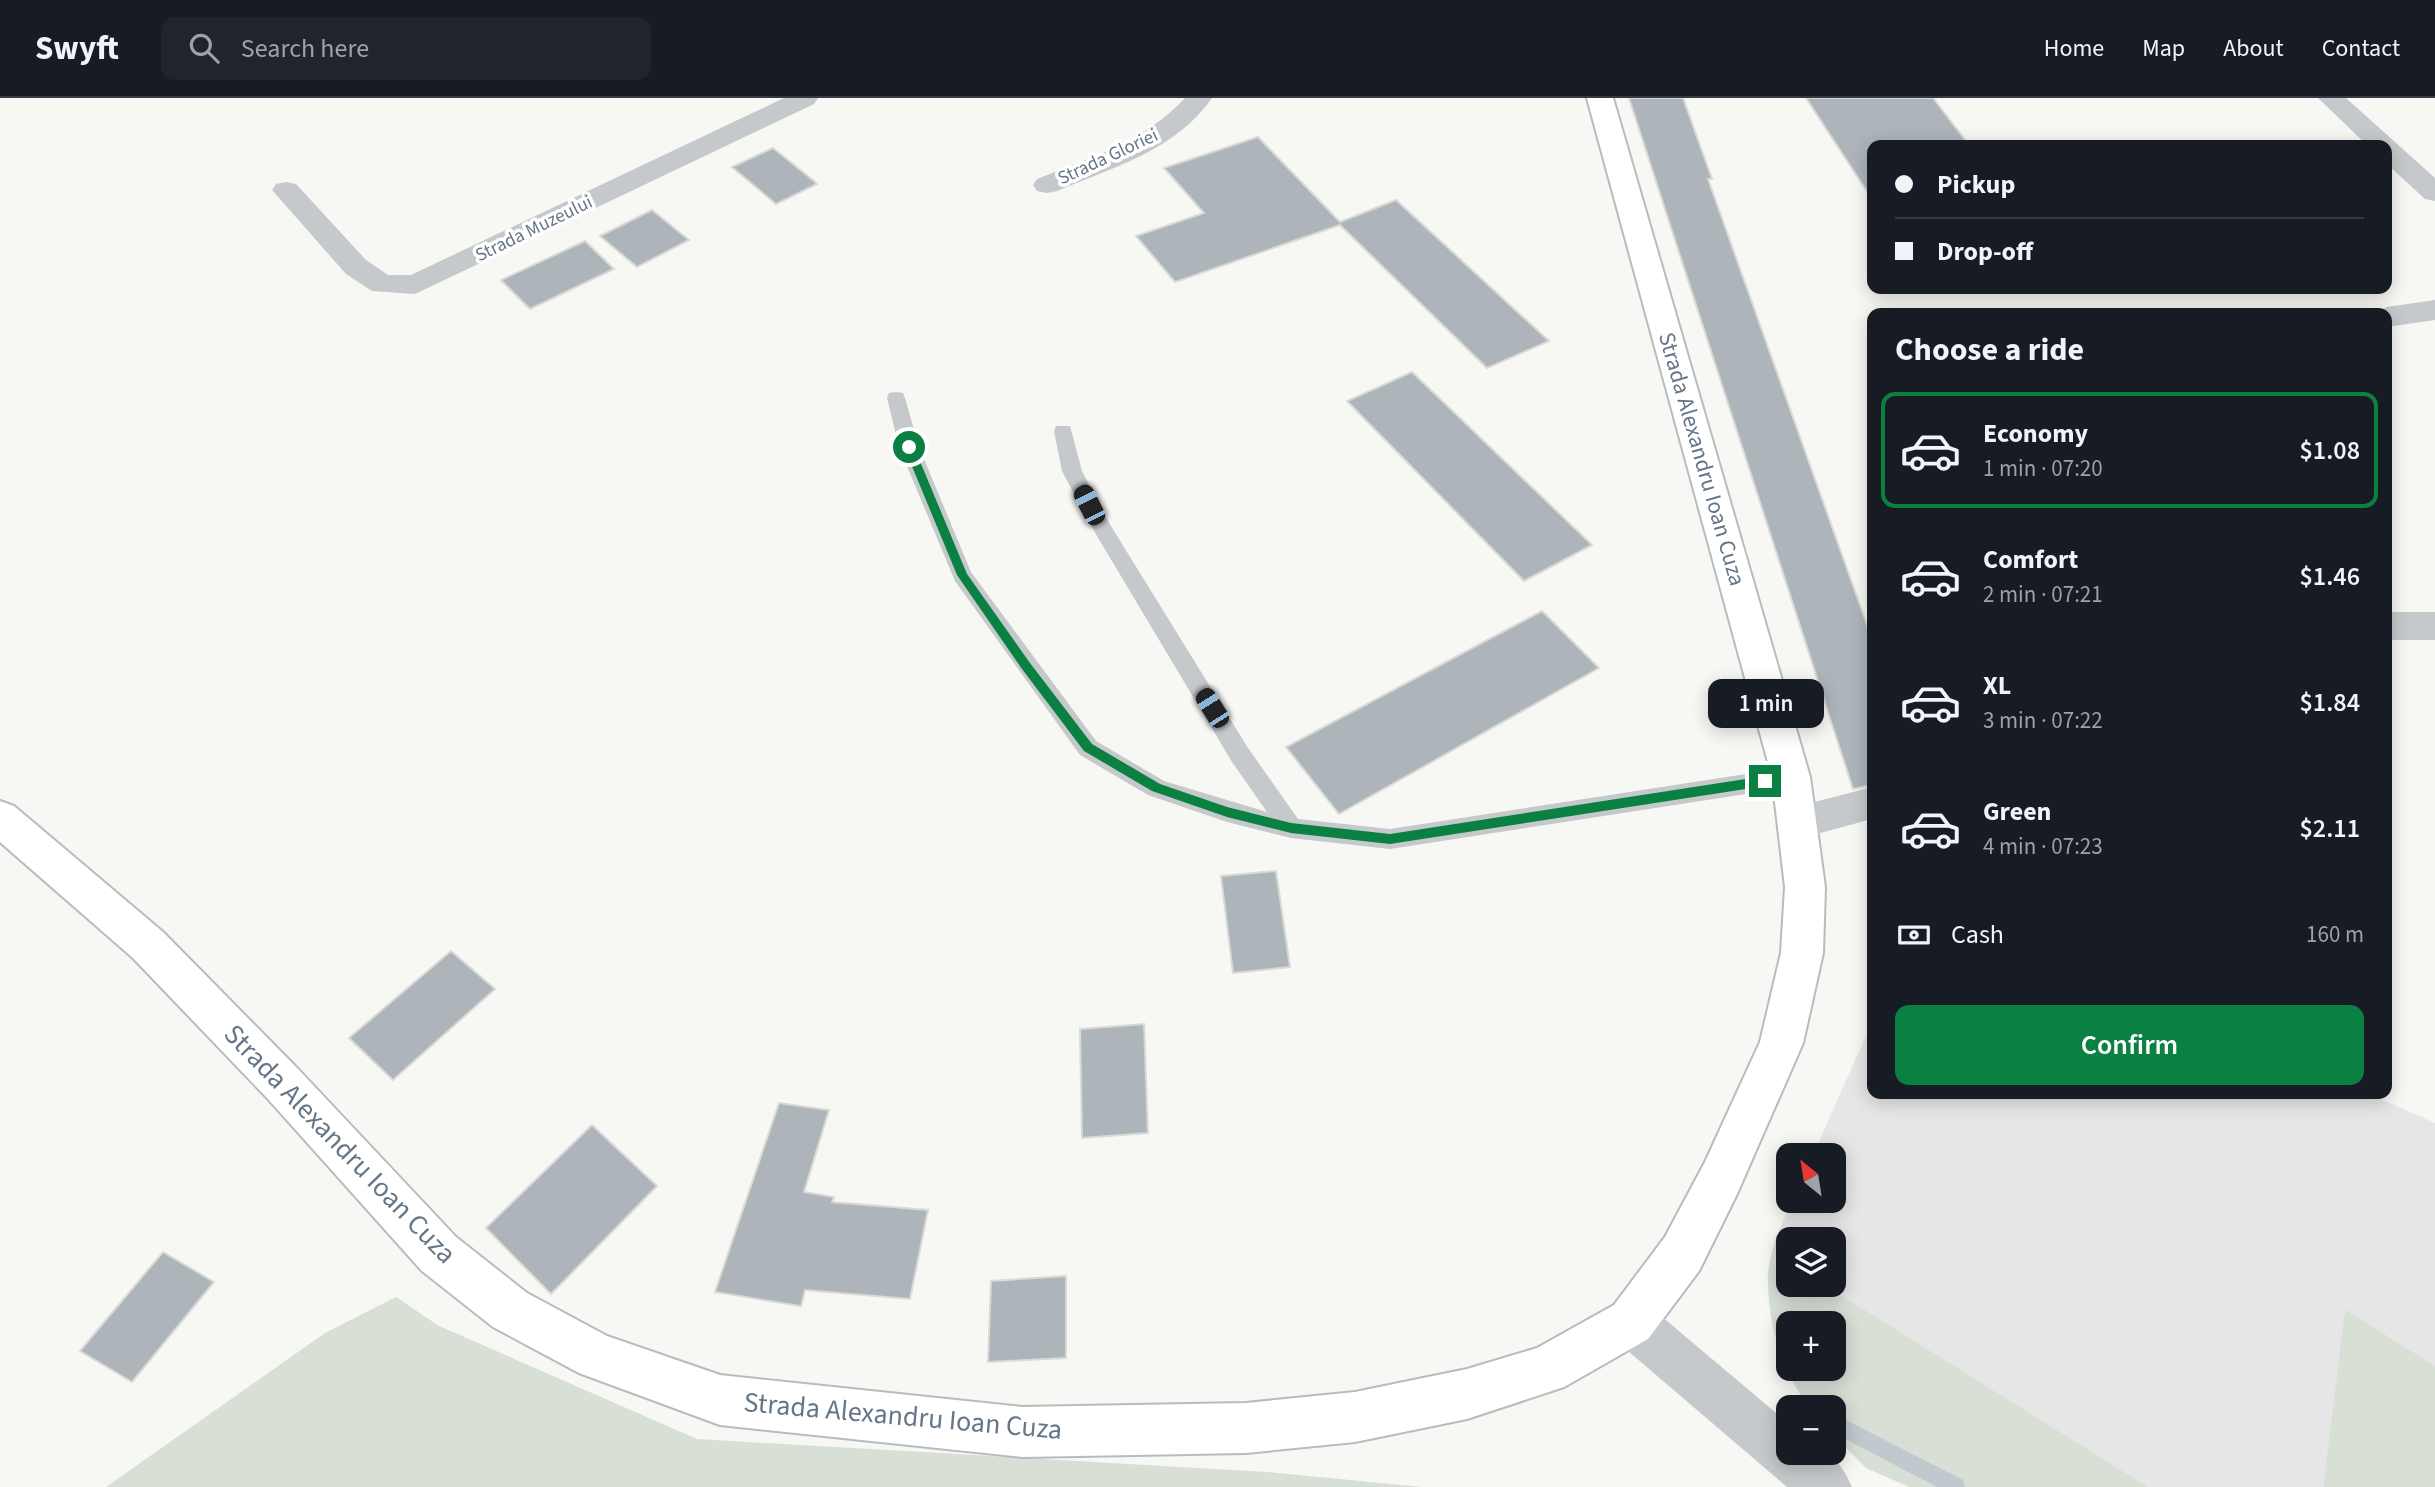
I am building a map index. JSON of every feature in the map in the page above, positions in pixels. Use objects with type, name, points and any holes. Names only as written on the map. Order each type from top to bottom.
[{"type":"main road","name":"Strada Alexandru Ioan Cuza","points":[[0,818],[148,944],[283,1084],[439,1254],[510,1310],[596,1356],[720,1400],[1022,1432],[1246,1428],[1355,1417],[1467,1394],[1547,1370],[1631,1322],[1682,1254],[1721,1178],[1781,1043],[1802,953],[1805,887],[1791,777],[1600,98]]},
{"type":"street","name":"Strada Muzeului","points":[[286,190],[356,267],[382,284],[415,285],[805,98]]},
{"type":"street","name":"Strada Gloriei","points":[[1046,185],[1139,145],[1173,126],[1199,98]]},
{"type":"street","points":[[2331,98],[2377,140]]},
{"type":"street","points":[[2392,154],[2435,193]]},
{"type":"street","points":[[2392,316],[2435,310]]},
{"type":"street","points":[[2392,626],[2435,626]]},
{"type":"street","points":[[1798,821],[1867,804]]},
{"type":"street","points":[[1631,1322],[1826,1487]]},
{"type":"lane","points":[[896,398],[909,447],[962,575],[1088,748],[1156,788],[1227,812],[1291,828],[1390,839],[1791,777]]},
{"type":"lane","points":[[1063,431],[1072,471],[1098,521],[1240,755],[1291,828]]},
{"type":"shaded area","points":[[1867,1033],[1867,1099],[2380,1099],[2435,1123],[2435,1366],[2345,1309],[2323,1487],[2148,1487],[1844,1297],[1846,1227],[1781,1227],[1787,1213],[1846,1213],[1846,1143],[1818,1143]]},
{"type":"shaded area","points":[[1776,1237],[1776,1297],[1844,1297],[2148,1487],[1909,1487],[1866,1468],[1846,1448],[1846,1395],[1800,1395],[1793,1381],[1846,1381],[1846,1311],[1776,1311],[1776,1338],[1769,1297],[1768,1269]]},
{"type":"shaded area","points":[[396,1297],[439,1326],[697,1439],[1267,1472],[1422,1487],[106,1487],[325,1333]]},
{"type":"shaded area","points":[[2345,1309],[2435,1366],[2435,1487],[2323,1487]]},
{"type":"building","points":[[1629,98],[1683,98],[1712,179],[1708,179],[1867,625],[1867,786],[1853,789]]},
{"type":"building","points":[[1806,98],[1933,98],[1965,140],[1867,140],[1867,191]]},
{"type":"building","points":[[1258,137],[1340,222],[1396,200],[1549,341],[1487,368],[1340,225],[1175,282],[1136,236],[1204,213],[1164,168]]},
{"type":"building","points":[[773,148],[817,184],[776,204],[732,167]]},
{"type":"building","points":[[652,210],[689,240],[637,267],[600,236]]},
{"type":"building","points":[[585,241],[614,269],[530,309],[501,280]]},
{"type":"building","points":[[1412,372],[1592,545],[1524,581],[1347,401]]},
{"type":"building","points":[[1542,611],[1599,668],[1339,814],[1286,747]]},
{"type":"building","points":[[1276,871],[1290,967],[1233,973],[1221,876]]},
{"type":"building","points":[[451,951],[495,989],[393,1080],[349,1038]]},
{"type":"building","points":[[1144,1024],[1148,1133],[1082,1138],[1080,1029]]},
{"type":"building","points":[[779,1103],[829,1110],[804,1192],[834,1197],[832,1202],[928,1210],[910,1299],[805,1290],[801,1306],[715,1292]]},
{"type":"building","points":[[592,1125],[657,1186],[551,1294],[486,1228]]},
{"type":"building","points":[[163,1252],[214,1282],[132,1382],[80,1351]]},
{"type":"building","points":[[1066,1276],[1066,1358],[988,1362],[991,1281]]},
{"type":"waterway","points":[[1846,1429],[1956,1487]]},
{"type":"route","points":[[909,447],[962,575],[1026,666],[1088,748],[1156,788],[1227,812],[1291,828],[1390,839],[1504,819],[1765,781]]}]
